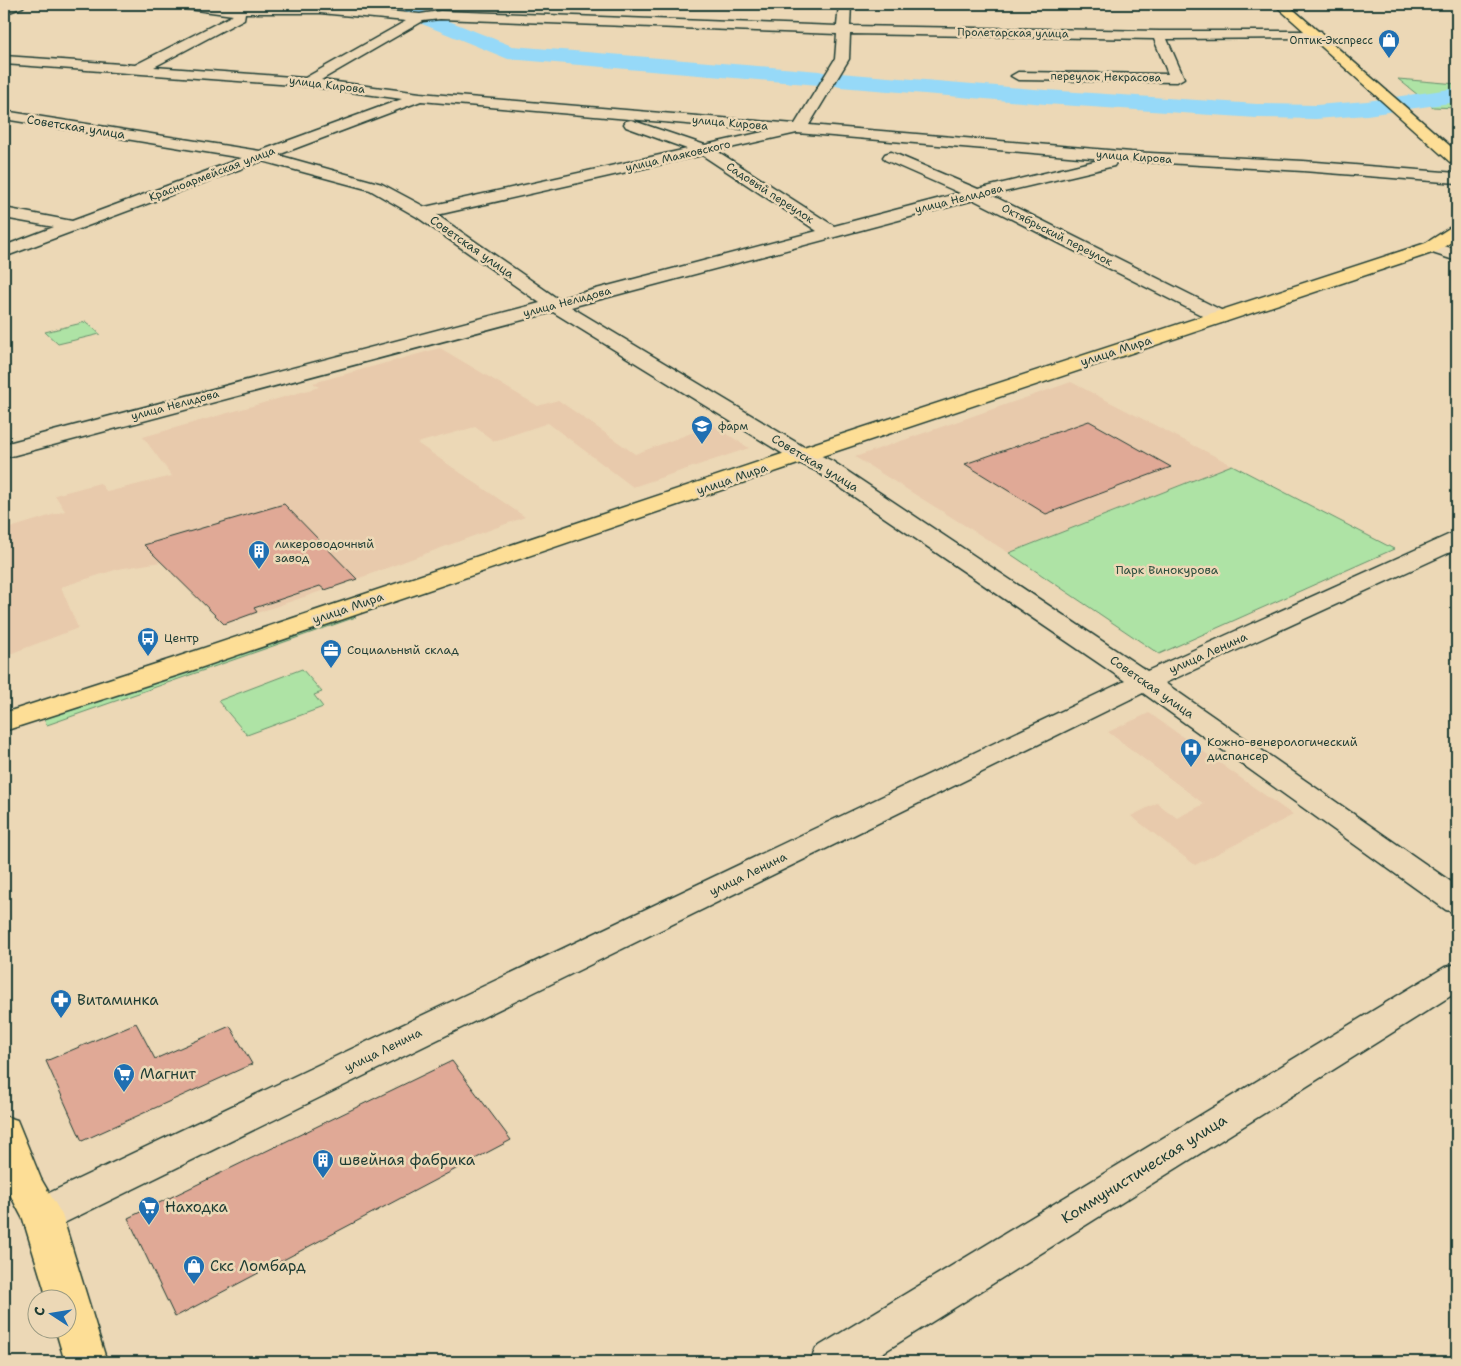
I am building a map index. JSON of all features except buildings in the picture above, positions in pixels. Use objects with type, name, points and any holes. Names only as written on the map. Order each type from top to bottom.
[{"type":"main road","points":[[1280,4],[1457,160]]},
{"type":"main road","name":"улица Мира","points":[[4,722],[181,665],[801,455],[1432,247],[1457,231]]},
{"type":"main road","points":[[4,1131],[24,1185],[42,1215],[63,1288]]},
{"type":"main road","points":[[78,1336],[86,1362]]},
{"type":"street","points":[[4,10],[19,4]]},
{"type":"street","name":"Пролетарская улица","points":[[181,4],[226,9],[320,9],[420,18],[440,15],[710,24]]},
{"type":"street","name":"Пролетарская улица","points":[[387,4],[385,6],[843,30],[1159,35],[1316,34]]},
{"type":"street","points":[[800,128],[842,58],[845,4]]},
{"type":"street","points":[[139,69],[240,16],[239,13],[226,9]]},
{"type":"street","points":[[306,82],[420,18]]},
{"type":"street","name":"переулок Некрасова","points":[[1018,76],[1178,78],[1159,35]]},
{"type":"street","name":"улица Кирова","points":[[4,60],[306,82],[420,97],[800,128],[1131,158],[1303,166],[1457,178]]},
{"type":"street","name":"Красноармейская улица","points":[[4,252],[420,97]]},
{"type":"street","name":"Садовый переулок","points":[[596,112],[704,150],[831,232]]},
{"type":"street","name":"Советская улица","points":[[4,115],[260,156],[319,170],[376,188],[423,213],[555,305],[801,455],[824,466],[1144,682],[1457,902]]},
{"type":"street","name":"улица Маяковского","points":[[423,213],[800,128]]},
{"type":"street","name":"Октябрьский переулок","points":[[892,157],[976,194],[1220,317]]},
{"type":"street","name":"улица Нелидова","points":[[4,451],[976,194],[1131,158]]},
{"type":"street","points":[[4,213],[74,226]]},
{"type":"street","points":[[1432,247],[1457,256]]},
{"type":"street","name":"улица Ленина","points":[[42,1215],[1144,682],[1457,540]]},
{"type":"street","name":"Коммунистическая улица","points":[[831,1362],[1457,976]]},
{"type":"shaded area","points":[[440,348],[538,406],[558,400],[635,454],[713,425],[749,448],[633,487],[548,423],[494,441],[475,427],[417,443],[525,517],[357,579],[224,624],[161,562],[118,569],[61,587],[78,628],[7,655],[4,530],[65,511],[55,495],[100,483],[107,492],[172,476],[143,437],[319,387],[313,383]]},
{"type":"shaded area","points":[[1071,382],[1232,465],[1009,553],[855,457]]},
{"type":"shaded area","name":"Кожно-венерологический диспансер","points":[[1149,713],[1293,815],[1195,865],[1131,816],[1157,803],[1177,818],[1204,804],[1108,732]]},
{"type":"green space","points":[[1398,79],[1457,84],[1457,108],[1433,107]]},
{"type":"green space","points":[[86,322],[100,334],[58,344],[45,332]]},
{"type":"green space","name":"Парк Винокурова","points":[[1232,465],[1394,549],[1159,654],[1009,553]]},
{"type":"green space","points":[[351,612],[356,617],[47,725],[43,718]]},
{"type":"green space","points":[[302,669],[322,692],[314,695],[323,707],[247,735],[218,701]]},
{"type":"waterway","points":[[348,4],[351,6],[409,11],[508,52],[819,78]]},
{"type":"waterway","points":[[840,80],[1046,97],[1257,111],[1316,112],[1367,108],[1457,95]]},
{"type":"place","name":"Оптик-Экспресс","points":[[1389,59]]},
{"type":"place","name":"фарм","points":[[702,445]]},
{"type":"place","name":"ликероводочный завод","points":[[259,570]]},
{"type":"place","name":"Центр","points":[[148,657]]},
{"type":"place","name":"Социальный склад","points":[[331,669]]},
{"type":"place","name":"Кожно-венерологический диспансер","points":[[1191,768]]},
{"type":"place","name":"Витаминка","points":[[61,1019]]},
{"type":"place","name":"Магнит","points":[[124,1093]]},
{"type":"place","name":"швейная фабрика","points":[[323,1179]]},
{"type":"place","name":"Находка","points":[[149,1226]]},
{"type":"place","name":"Скс Ломбард","points":[[194,1285]]}]
